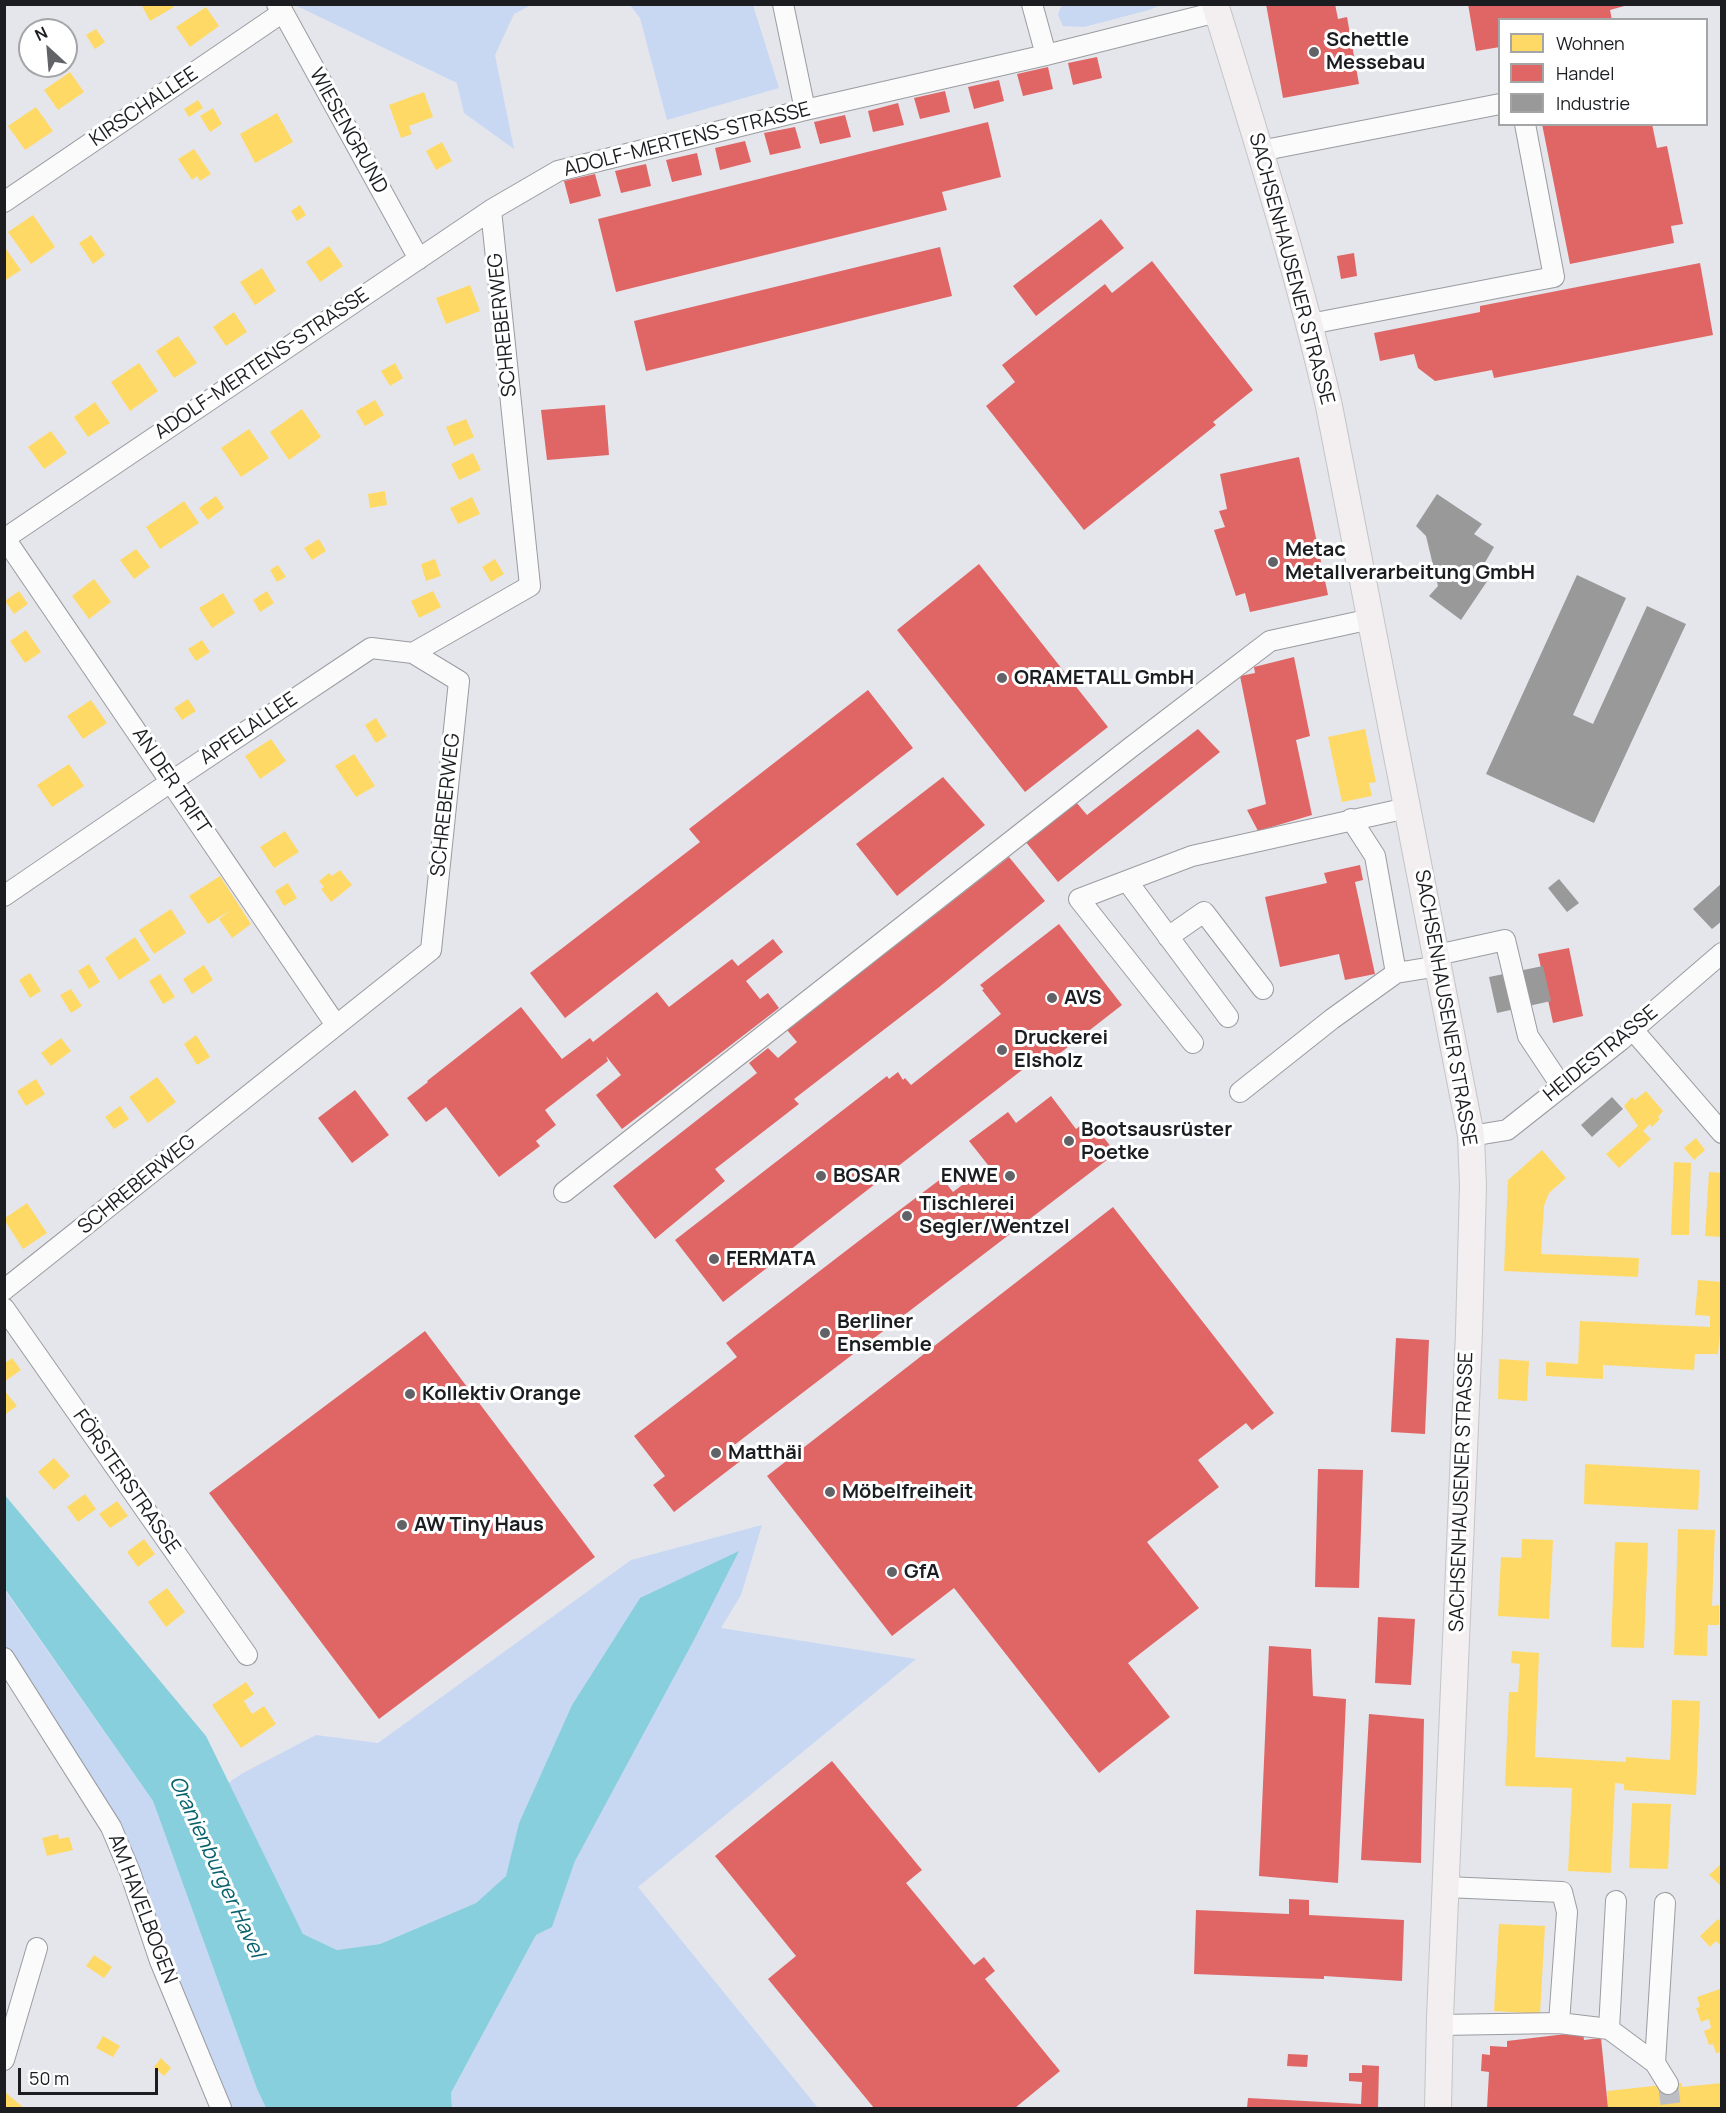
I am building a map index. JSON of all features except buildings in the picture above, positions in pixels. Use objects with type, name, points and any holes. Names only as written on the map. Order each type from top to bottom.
[{"type":"main road","name":"SACHSENHAUSENER STRASSE","points":[[1216,8],[1310,324],[1329,406],[1471,1136],[1473,1186],[1469,1332],[1438,2109]]},
{"type":"street","points":[[783,4],[805,110]]},
{"type":"street","points":[[1032,4],[1046,55]]},
{"type":"street","name":"KIRSCHALLEE","points":[[4,202],[280,8]]},
{"type":"street","name":"WIESENGRUND","points":[[280,8],[418,258]]},
{"type":"street","name":"ADOLF-MERTENS-STRASSE","points":[[5,538],[418,258],[491,210],[558,171],[805,110],[1046,55],[1216,8]]},
{"type":"street","points":[[1260,151],[1498,104]]},
{"type":"street","points":[[1310,324],[1554,277],[1525,126]]},
{"type":"street","name":"SCHREBERWEG","points":[[4,1290],[431,950],[459,681],[413,653],[530,586],[491,210]]},
{"type":"street","name":"AN DER TRIFT","points":[[5,538],[336,1025]]},
{"type":"street","points":[[564,1192],[1121,755],[1270,641],[1371,619]]},
{"type":"street","name":"APFELALLEE","points":[[4,896],[371,648],[413,653]]},
{"type":"street","points":[[1193,1043],[1079,899],[1192,856],[1407,808]]},
{"type":"street","points":[[1352,819],[1375,856],[1396,973]]},
{"type":"street","points":[[1127,881],[1228,1017]]},
{"type":"street","points":[[1168,937],[1204,912],[1263,989]]},
{"type":"street","points":[[1240,1092],[1332,1019],[1396,973],[1505,940],[1528,1036],[1562,1087]]},
{"type":"street","name":"HEIDESTRASSE","points":[[1471,1136],[1507,1130],[1633,1030],[1722,953]]},
{"type":"street","points":[[1633,1030],[1722,1133]]},
{"type":"street","name":"FÖRSTERSTRASSE","points":[[4,1308],[247,1655]]},
{"type":"street","name":"AM HAVELBOGEN","points":[[4,1658],[111,1827],[130,1872],[160,1961],[221,2109]]},
{"type":"street","points":[[1446,1887],[1562,1892],[1568,1912],[1559,2023]]},
{"type":"street","points":[[1609,2029],[1616,1901]]},
{"type":"street","points":[[1655,2063],[1665,1903]]},
{"type":"street","points":[[4,2060],[37,1948]]},
{"type":"street","points":[[1440,2025],[1559,2023],[1609,2029],[1655,2063],[1668,2084]]},
{"type":"shaded area","points":[[1062,4],[1161,5],[1084,27],[1063,26],[1058,15]]},
{"type":"shaded area","points":[[297,5],[531,5],[514,14],[495,55],[514,149],[464,113],[457,83]]},
{"type":"shaded area","points":[[630,5],[753,5],[779,88],[667,120],[640,18]]},
{"type":"shaded area","points":[[762,1525],[741,1595],[721,1628],[916,1659],[638,1887],[818,2108],[452,2108],[451,2093],[536,1935],[552,1926],[575,1861],[640,1598],[572,1705],[519,1823],[507,1875],[476,1903],[380,1944],[337,1950],[303,1934],[228,1783],[316,1735],[378,1743],[631,1560]]},
{"type":"shaded area","points":[[4,1589],[153,1801],[257,2089],[266,2108],[221,2108],[130,1872],[5,1658]]},
{"type":"water","name":"Oranienburger Havel","points":[[4,1494],[206,1736],[303,1934],[337,1950],[380,1944],[476,1903],[506,1876],[519,1823],[572,1705],[640,1598],[739,1551],[575,1861],[552,1927],[536,1935],[451,2093],[452,2108],[266,2108],[257,2089],[153,1801],[5,1589]]},
{"type":"tunnel","points":[[1668,2084],[1671,2108]]},
{"type":"place","name":"Schettle Messebau","points":[[1314,52]]},
{"type":"place","name":"Metac Metallverarbeitung GmbH","points":[[1273,562]]},
{"type":"place","name":"ORAMETALL GmbH","points":[[1002,678]]},
{"type":"place","name":"AVS","points":[[1052,998]]},
{"type":"place","name":"Druckerei Elsholz","points":[[1002,1050]]},
{"type":"place","name":"Bootsausrüster Poetke","points":[[1069,1141]]},
{"type":"place","name":"BOSAR","points":[[821,1176]]},
{"type":"place","name":"ENWE","points":[[1010,1176]]},
{"type":"place","name":"Tischlerei Segler/Wentzel","points":[[907,1216]]},
{"type":"place","name":"FERMATA","points":[[714,1259]]},
{"type":"place","name":"Berliner Ensemble","points":[[825,1333]]},
{"type":"place","name":"Kollektiv Orange","points":[[410,1394]]},
{"type":"place","name":"Matthäi","points":[[716,1453]]},
{"type":"place","name":"Möbelfreiheit","points":[[830,1492]]},
{"type":"place","name":"AW Tiny Haus","points":[[402,1525]]},
{"type":"place","name":"GfA","points":[[892,1572]]}]
